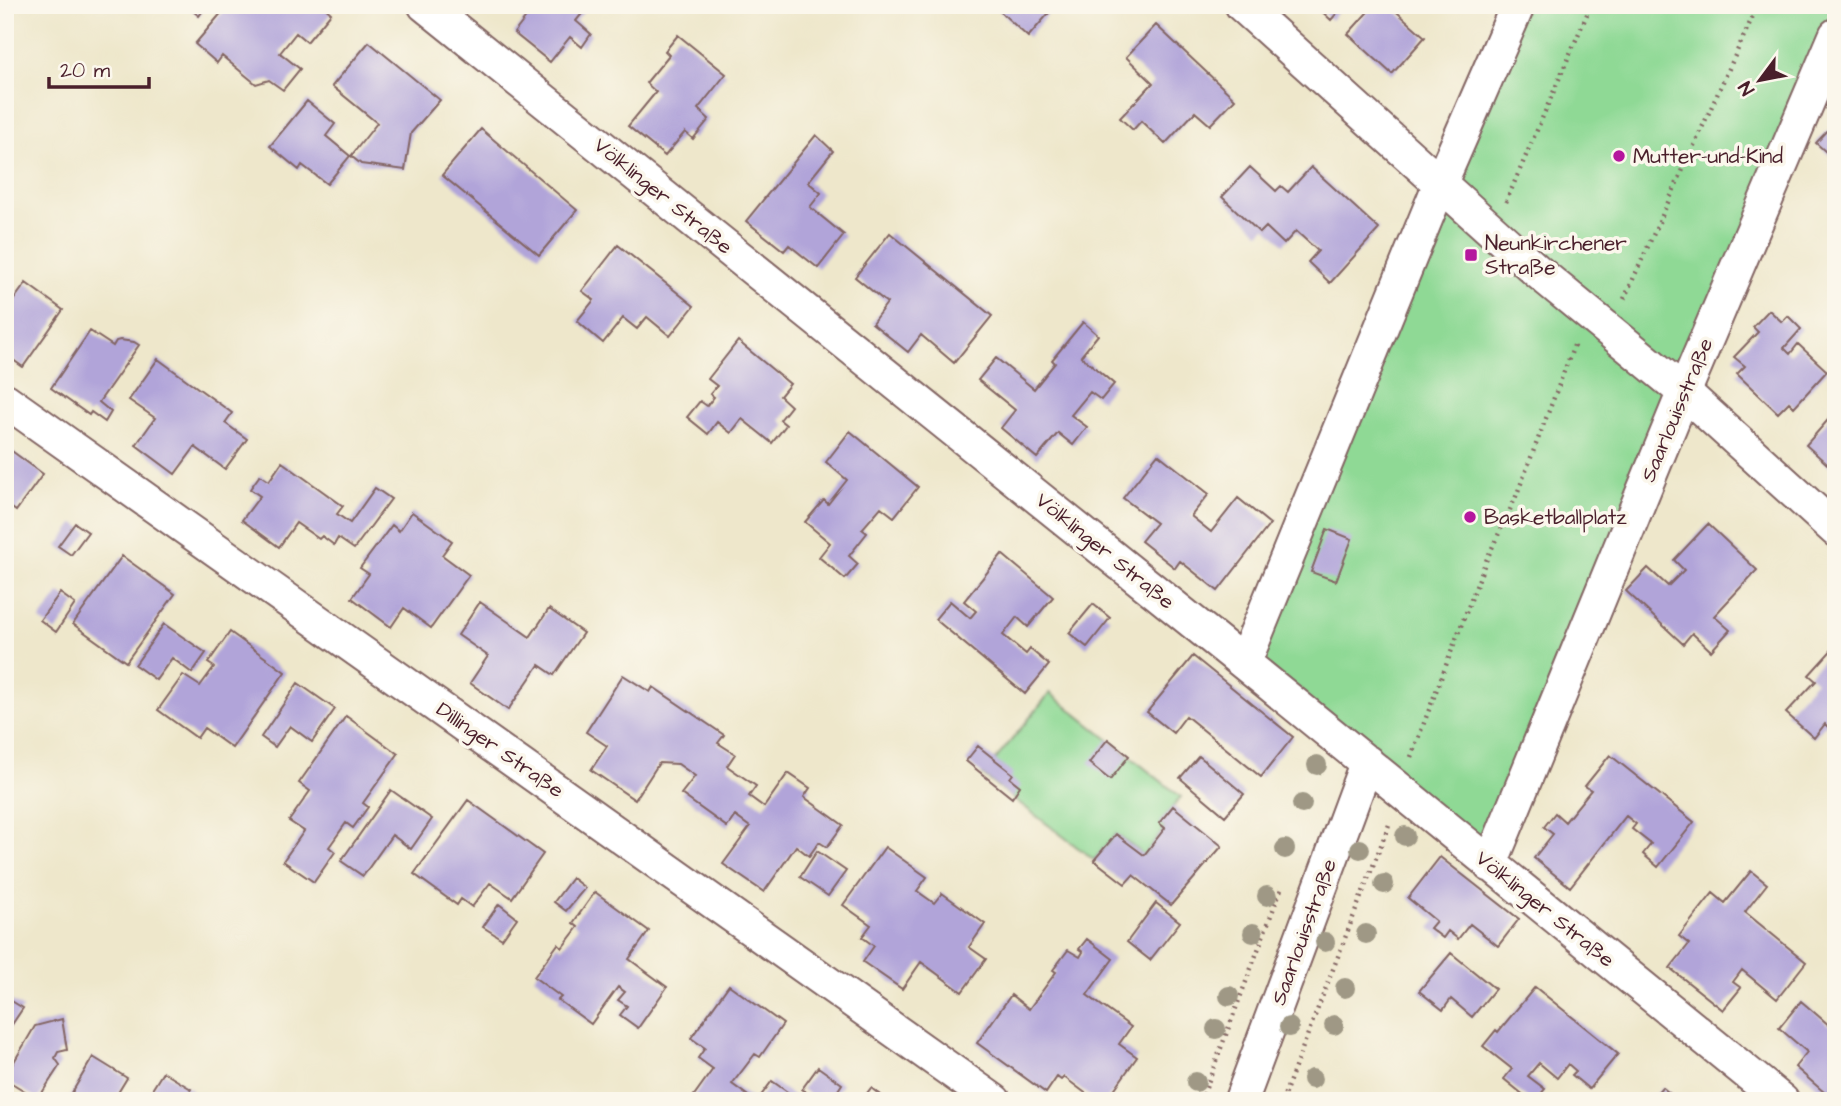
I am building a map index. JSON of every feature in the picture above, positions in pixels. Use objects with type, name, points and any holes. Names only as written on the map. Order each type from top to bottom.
[{"type":"street","name":"Völklinger Straße","points":[[425,5],[1367,762],[1782,1101]]},
{"type":"street","points":[[1242,5],[1537,271],[1684,392],[1836,530]]},
{"type":"street","points":[[1244,663],[1440,184],[1518,5]]},
{"type":"street","name":"Saarlouisstraße","points":[[1490,865],[1684,392],[1836,35]]},
{"type":"street","name":"Dillinger Straße","points":[[5,400],[994,1101]]},
{"type":"street","name":"Saarlouisstraße","points":[[1241,1101],[1367,762]]},
{"type":"path","points":[[1493,231],[1591,5]]},
{"type":"path","points":[[1282,1101],[1388,828],[1399,788],[1485,563],[1598,322],[1758,5]]},
{"type":"path","points":[[1200,1101],[1284,881]]},
{"type":"green space","points":[[1518,5],[1836,5],[1836,35],[1490,865],[1244,663]]},
{"type":"green space","points":[[1050,693],[1181,797],[1160,823],[1165,828],[1144,855],[1116,834],[1094,860],[983,775]]},
{"type":"building","points":[[186,5],[207,5],[199,16]]},
{"type":"building","points":[[228,5],[235,5],[244,14],[251,5],[322,5],[331,13],[307,42],[296,33],[280,53],[300,69],[283,90],[269,80],[256,84],[222,56],[217,63],[195,44]]},
{"type":"building","points":[[523,5],[589,5],[576,21],[591,34],[582,47],[570,37],[550,62],[514,33],[531,11]]},
{"type":"building","points":[[993,5],[1056,5],[1028,37]]},
{"type":"building","points":[[1315,5],[1344,5],[1331,20]]},
{"type":"building","points":[[1374,5],[1389,5],[1425,37],[1392,74],[1348,34]]},
{"type":"building","points":[[1156,25],[1235,99],[1210,125],[1195,112],[1165,144],[1141,121],[1133,130],[1120,118],[1153,83],[1126,57]]},
{"type":"building","points":[[678,35],[726,74],[698,109],[709,119],[693,139],[685,132],[665,156],[628,126],[656,92],[646,83],[669,55],[665,51]]},
{"type":"building","points":[[369,42],[440,100],[411,133],[405,170],[361,164],[351,156],[377,123],[332,86]]},
{"type":"building","points":[[307,101],[335,124],[326,136],[350,156],[327,184],[302,165],[299,170],[270,146]]},
{"type":"building","points":[[1836,114],[1836,161],[1816,143],[1833,125],[1830,121]]},
{"type":"building","points":[[481,129],[577,210],[539,255],[442,175]]},
{"type":"building","points":[[816,135],[833,151],[808,182],[821,193],[810,207],[844,235],[818,268],[789,245],[784,251],[746,221]]},
{"type":"building","points":[[1250,167],[1276,191],[1281,186],[1288,192],[1311,167],[1379,229],[1330,283],[1308,262],[1318,251],[1296,231],[1284,244],[1266,227],[1260,233],[1222,197]]},
{"type":"building","points":[[890,233],[992,316],[954,363],[921,335],[908,352],[872,323],[887,303],[855,277]]},
{"type":"building","points":[[618,245],[694,306],[670,336],[647,317],[637,329],[623,318],[603,343],[577,321],[594,300],[582,291]]},
{"type":"building","points":[[26,283],[63,310],[23,367],[5,354],[5,312]]},
{"type":"building","points":[[1769,310],[1782,322],[1788,316],[1801,329],[1784,348],[1790,354],[1798,344],[1827,371],[1794,407],[1789,402],[1778,413],[1737,374],[1745,366],[1734,357],[1758,332],[1753,327]]},
{"type":"building","points":[[1083,322],[1098,335],[1081,356],[1114,384],[1101,400],[1090,392],[1071,415],[1087,427],[1073,445],[1058,433],[1037,458],[1001,428],[1015,410],[978,380],[996,358],[1034,389],[1055,363],[1052,360]]},
{"type":"building","points":[[90,331],[113,346],[120,340],[139,345],[99,402],[111,412],[105,422],[91,412],[89,415],[51,388]]},
{"type":"building","points":[[738,341],[790,384],[780,396],[791,406],[780,420],[786,425],[772,443],[742,419],[731,433],[717,422],[708,434],[687,417],[700,401],[707,406],[714,397],[710,394],[717,386],[708,379]]},
{"type":"building","points":[[158,359],[232,413],[225,423],[247,439],[225,469],[195,447],[175,474],[136,445],[155,418],[129,400]]},
{"type":"building","points":[[1834,413],[1836,415],[1836,472],[1806,445]]},
{"type":"building","points":[[850,431],[918,487],[894,517],[881,507],[862,529],[867,533],[849,556],[858,564],[845,579],[819,557],[830,543],[805,522],[824,500],[828,504],[847,480],[826,462]]},
{"type":"building","points":[[5,446],[43,474],[16,511],[5,503]]},
{"type":"building","points":[[1158,454],[1209,494],[1191,516],[1211,532],[1238,498],[1270,524],[1218,591],[1180,561],[1175,568],[1141,541],[1156,523],[1123,498]]},
{"type":"building","points":[[282,462],[343,506],[337,514],[350,523],[375,488],[391,499],[354,549],[338,538],[334,545],[322,536],[319,539],[296,523],[279,547],[242,520],[260,496],[250,489],[260,475],[269,481]]},
{"type":"building","points":[[412,512],[452,541],[442,555],[469,575],[431,628],[404,608],[391,627],[352,598],[369,574],[360,568],[392,525],[399,531]]},
{"type":"building","points":[[75,523],[88,532],[71,555],[58,546]]},
{"type":"building","points":[[1708,524],[1757,570],[1714,616],[1730,630],[1711,651],[1692,633],[1683,644],[1626,591],[1648,568],[1668,586],[1684,570],[1674,560]]},
{"type":"building","points":[[1327,529],[1352,539],[1336,581],[1311,572]]},
{"type":"building","points":[[1002,554],[1053,597],[1028,627],[1017,617],[1003,635],[1026,654],[1030,649],[1049,665],[1025,694],[935,619],[950,601],[970,618],[976,611],[964,601]]},
{"type":"building","points":[[122,556],[175,594],[126,662],[73,624]]},
{"type":"building","points":[[60,593],[75,604],[56,632],[40,620]]},
{"type":"building","points":[[480,602],[530,637],[549,609],[583,633],[554,675],[539,665],[508,710],[470,683],[488,656],[458,635]]},
{"type":"building","points":[[1093,604],[1110,618],[1087,647],[1069,633]]},
{"type":"building","points":[[164,624],[206,653],[192,673],[172,658],[156,680],[135,665]]},
{"type":"building","points":[[230,632],[285,672],[232,748],[204,728],[197,738],[158,710],[183,675],[200,686],[214,667],[208,663]]},
{"type":"building","points":[[1836,645],[1836,720],[1829,728],[1825,724],[1814,738],[1786,713],[1816,681],[1809,675]]},
{"type":"building","points":[[1193,656],[1293,737],[1261,777],[1186,716],[1173,733],[1147,712]]},
{"type":"building","points":[[623,675],[650,692],[653,687],[724,735],[718,743],[735,754],[727,766],[756,786],[749,796],[764,807],[788,773],[810,788],[804,797],[843,825],[827,847],[819,842],[809,856],[796,846],[764,892],[723,864],[750,827],[735,816],[727,827],[681,794],[695,776],[678,764],[659,763],[635,800],[591,770],[607,746],[586,732]]},
{"type":"building","points":[[298,683],[335,709],[312,742],[290,726],[275,747],[261,737]]},
{"type":"building","points":[[346,716],[398,754],[363,803],[368,807],[353,828],[346,823],[329,847],[335,852],[314,882],[283,861],[304,831],[289,821],[310,791],[299,783]]},
{"type":"building","points":[[1108,739],[1129,756],[1110,780],[1089,763]]},
{"type":"building","points":[[978,746],[1013,774],[1010,778],[1020,786],[1012,798],[966,761]]},
{"type":"building","points":[[1610,755],[1694,822],[1658,867],[1643,854],[1651,844],[1632,829],[1636,824],[1626,816],[1570,887],[1534,858],[1553,834],[1544,827],[1555,813],[1565,822],[1591,790],[1585,786]]},
{"type":"building","points":[[1199,756],[1244,794],[1225,816],[1180,778]]},
{"type":"building","points":[[391,790],[432,819],[411,849],[392,835],[363,876],[341,861]]},
{"type":"building","points":[[468,800],[543,854],[512,898],[490,883],[472,907],[461,899],[457,905],[414,874]]},
{"type":"building","points":[[1173,806],[1222,846],[1171,905],[1133,875],[1125,884],[1094,860],[1116,834],[1144,855],[1165,828],[1159,823]]},
{"type":"building","points":[[885,847],[927,877],[917,891],[934,903],[942,893],[985,924],[969,947],[986,959],[962,992],[921,962],[902,989],[863,962],[874,946],[862,937],[871,925],[843,905]]},
{"type":"building","points":[[817,851],[846,871],[828,896],[800,877]]},
{"type":"building","points":[[1440,857],[1519,919],[1498,946],[1470,924],[1458,939],[1448,931],[1443,938],[1430,928],[1436,921],[1408,898]]},
{"type":"building","points":[[1751,871],[1767,884],[1745,912],[1806,962],[1777,999],[1742,970],[1733,982],[1741,988],[1723,1010],[1670,968],[1689,944],[1679,936],[1713,893],[1725,903]]},
{"type":"building","points":[[572,878],[585,888],[566,911],[554,902]]},
{"type":"building","points":[[595,892],[649,931],[629,959],[667,987],[638,1028],[620,1015],[627,1006],[618,1000],[625,992],[618,987],[591,1024],[558,1000],[561,997],[534,977],[558,944],[562,948],[578,927],[573,923]]},
{"type":"building","points":[[1156,903],[1180,922],[1150,960],[1127,942]]},
{"type":"building","points":[[499,904],[517,918],[502,939],[483,927]]},
{"type":"building","points":[[1087,939],[1113,959],[1087,995],[1131,1027],[1119,1044],[1137,1057],[1106,1101],[1096,1101],[1064,1077],[1061,1080],[1057,1077],[1046,1093],[977,1043],[1011,995],[1029,1009],[1056,972],[1053,970],[1068,950],[1080,957],[1083,952],[1079,949]]},
{"type":"building","points":[[1451,953],[1495,989],[1472,1017],[1451,999],[1443,1010],[1419,991]]},
{"type":"building","points":[[729,985],[783,1024],[760,1057],[755,1054],[732,1084],[755,1101],[690,1101],[713,1069],[698,1058],[705,1048],[691,1038]]},
{"type":"building","points":[[1535,987],[1618,1054],[1589,1089],[1572,1075],[1576,1071],[1568,1064],[1557,1078],[1539,1063],[1528,1076],[1545,1089],[1535,1101],[1531,1101],[1504,1079],[1512,1069],[1483,1046]]},
{"type":"building","points":[[5,997],[23,1008],[5,1035]]},
{"type":"building","points":[[1801,1001],[1830,1026],[1836,1019],[1836,1095],[1832,1099],[1795,1067],[1807,1052],[1779,1028]]},
{"type":"building","points":[[62,1019],[67,1050],[58,1052],[55,1058],[60,1065],[38,1099],[5,1077],[35,1026]]},
{"type":"building","points":[[93,1057],[127,1078],[113,1101],[67,1101]]},
{"type":"building","points":[[818,1067],[842,1084],[831,1101],[818,1101],[802,1089]]},
{"type":"building","points":[[163,1072],[191,1089],[183,1101],[145,1101]]},
{"type":"building","points":[[772,1081],[800,1101],[757,1101]]},
{"type":"building","points":[[1662,1087],[1679,1101],[1650,1101]]},
{"type":"building","points":[[871,1088],[888,1101],[861,1101]]},
{"type":"place","name":"Mutter-und-Kind","points":[[1619,156]]},
{"type":"place","name":"Neunkirchener Straße","points":[[1471,255]]},
{"type":"place","name":"Basketballplatz","points":[[1470,517]]}]
